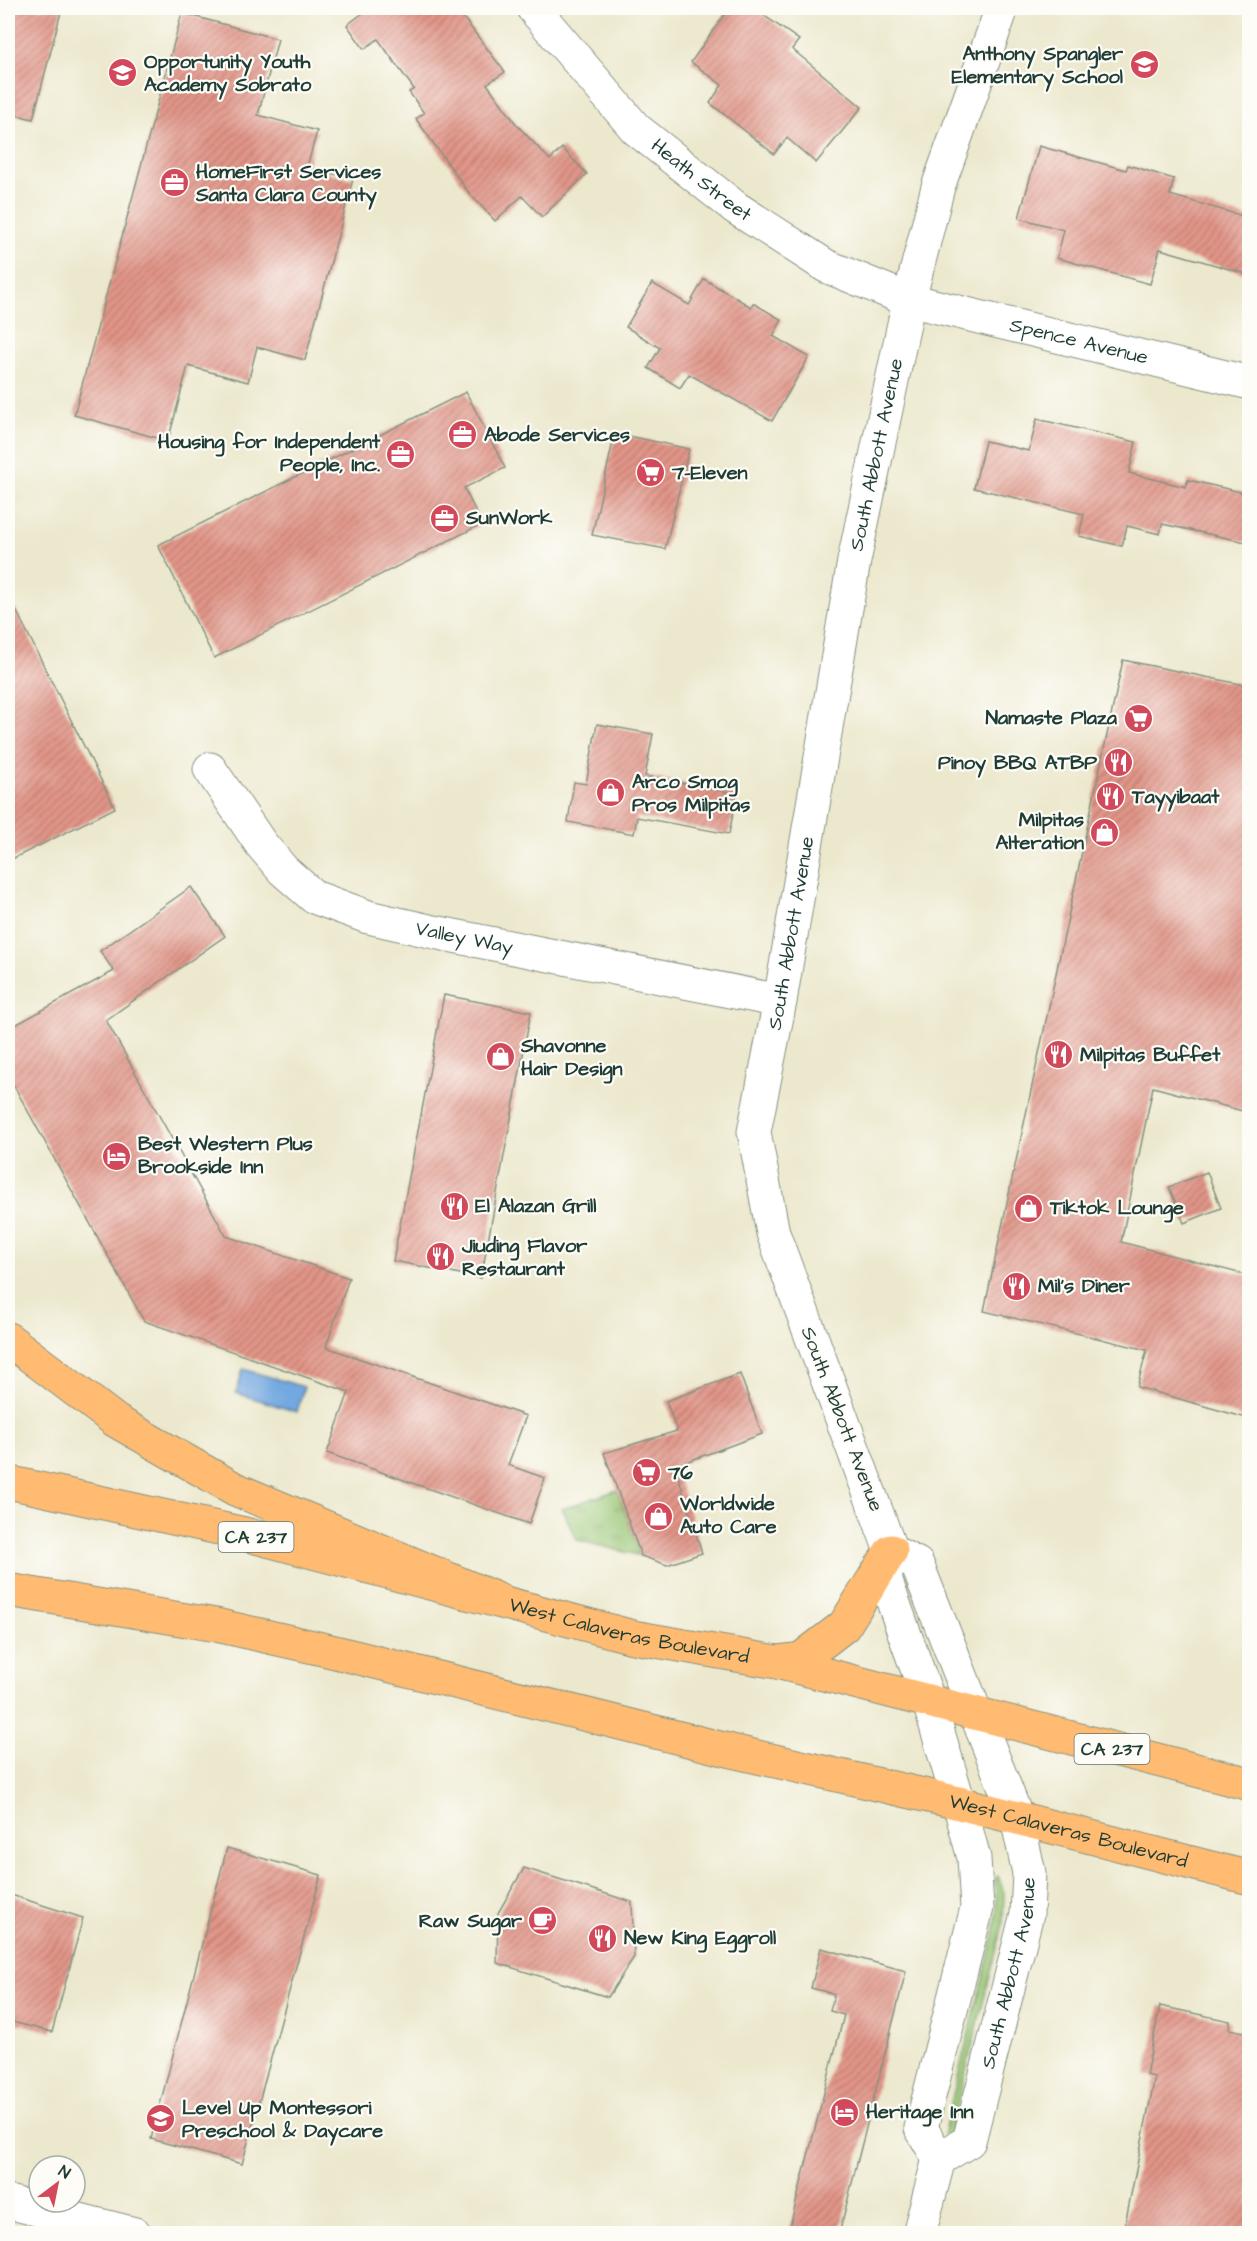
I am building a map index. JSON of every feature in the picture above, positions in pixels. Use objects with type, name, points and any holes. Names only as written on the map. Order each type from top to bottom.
[{"type":"highway","points":[[8,1339],[116,1421],[235,1489],[503,1602]]},
{"type":"highway","name":"West Calaveras Boulevard","points":[[8,1482],[241,1533],[633,1637],[777,1662],[1250,1784]]},
{"type":"highway","points":[[777,1662],[801,1659],[844,1626],[891,1551]]},
{"type":"highway","name":"West Calaveras Boulevard","points":[[8,1590],[216,1625],[736,1752],[959,1803],[1250,1878]]},
{"type":"street","name":"Heath Street","points":[[533,8],[636,129],[736,208],[826,266],[909,300]]},
{"type":"street","name":"South Abbott Avenue","points":[[939,2159],[969,2141],[1019,1951],[1027,1914],[1029,1873],[1017,1818],[917,1564],[891,1551],[772,1233],[754,1132],[780,1001],[854,561],[909,300],[938,187],[1002,8]]},
{"type":"street","name":"Spence Avenue","points":[[909,300],[1250,383]]},
{"type":"street","name":"Valley Way","points":[[210,769],[261,844],[283,870],[314,897],[368,917],[434,932],[780,1001]]},
{"type":"street","points":[[891,1551],[885,1579],[929,1702],[959,1803],[974,1858],[977,1908],[921,2128],[939,2159],[919,2234]]},
{"type":"street","points":[[8,2202],[135,2234]]},
{"type":"green space","points":[[617,1490],[641,1556],[577,1540],[562,1509]]},
{"type":"green space","points":[[998,1876],[1004,1893],[1003,1925],[948,2141],[943,2135],[994,1935],[997,1910],[995,1879]]},
{"type":"water","points":[[243,1369],[304,1387],[297,1412],[236,1393]]},
{"type":"building","points":[[8,8],[62,8],[33,119],[8,113]]},
{"type":"building","points":[[370,8],[456,8],[505,72],[487,84],[517,125],[550,160],[562,148],[587,174],[542,217],[522,196],[495,221],[469,193],[416,119],[424,113],[409,92],[414,89],[378,39],[364,49],[347,25]]},
{"type":"building","points":[[729,8],[753,8],[799,40],[792,49],[862,107],[816,163],[787,138],[774,154],[710,103],[722,85],[691,62]]},
{"type":"building","points":[[182,13],[278,39],[258,115],[317,131],[307,167],[353,179],[305,360],[257,347],[248,382],[188,366],[168,441],[74,415]]},
{"type":"building","points":[[1039,146],[1126,170],[1128,165],[1174,179],[1170,195],[1250,218],[1250,275],[1160,249],[1150,284],[1057,258],[1064,230],[1019,218]]},
{"type":"building","points":[[704,279],[751,307],[753,303],[782,320],[773,336],[809,357],[772,421],[689,374],[680,388],[648,368],[660,348],[626,327],[652,283],[689,305]]},
{"type":"building","points":[[466,392],[505,468],[464,488],[482,524],[214,658],[158,545]]},
{"type":"building","points":[[1037,419],[1136,442],[1129,473],[1186,487],[1188,480],[1250,494],[1250,543],[1162,524],[1160,534],[1127,526],[1122,546],[1079,536],[1084,514],[974,488],[985,441],[1029,451]]},
{"type":"building","points":[[615,433],[689,449],[665,549],[592,535]]},
{"type":"building","points":[[8,594],[115,808],[8,861]]},
{"type":"building","points":[[1123,660],[1250,686],[1250,1113],[1153,1087],[1121,1242],[1250,1276],[1250,1419],[1137,1387],[1147,1350],[984,1311]]},
{"type":"building","points":[[597,724],[653,734],[645,776],[737,794],[729,834],[637,817],[634,834],[568,822],[574,782],[586,784]]},
{"type":"building","name":"Best Western Plus Brookside Inn","points":[[191,887],[225,936],[106,1020],[226,1236],[349,1278],[326,1347],[526,1416],[508,1465],[545,1478],[529,1524],[327,1453],[349,1392],[144,1321],[8,1075],[8,1029],[114,971],[100,951]]},
{"type":"building","points":[[444,995],[531,1012],[481,1278],[393,1261]]},
{"type":"building","points":[[1207,1172],[1221,1208],[1184,1223],[1169,1187]]},
{"type":"building","points":[[740,1374],[762,1434],[675,1466],[702,1553],[667,1565],[641,1556],[604,1453],[677,1431],[666,1401]]},
{"type":"building","points":[[227,1848],[321,1875],[242,2164],[151,2139]]},
{"type":"building","points":[[524,1868],[632,1902],[634,1957],[608,1997],[497,1963],[498,1913]]},
{"type":"building","points":[[8,1894],[83,1918],[52,2032],[8,2021]]},
{"type":"building","name":"Heritage Inn","points":[[821,1948],[906,1971],[839,2234],[788,2234],[844,2015],[830,2011],[834,1994],[811,1988]]},
{"type":"building","points":[[1160,2006],[1230,2021],[1229,2029],[1250,2033],[1250,2234],[1170,2234],[1125,2224],[1155,2077],[1146,2075]]},
{"type":"place","name":"Anthony Spangler Elementary School","points":[[1144,65]]},
{"type":"place","name":"Opportunity Youth Academy Sobrato","points":[[123,73]]},
{"type":"place","name":"HomeFirst Services Santa Clara County","points":[[175,183]]},
{"type":"place","name":"Abode Services","points":[[463,435]]},
{"type":"place","name":"Housing for Independent People, Inc.","points":[[401,454]]},
{"type":"place","name":"7-Eleven","points":[[651,473]]},
{"type":"place","name":"SunWork","points":[[445,518]]},
{"type":"place","name":"Namaste Plaza","points":[[1138,718]]},
{"type":"place","name":"Pinoy BBQ ATBP","points":[[1118,763]]},
{"type":"place","name":"Arco Smog Pros Milpitas","points":[[611,793]]},
{"type":"place","name":"Tayyibaat","points":[[1111,797]]},
{"type":"place","name":"Milpitas Alteration","points":[[1105,832]]},
{"type":"place","name":"Milpitas Buffet","points":[[1059,1055]]},
{"type":"place","name":"Shavonne Hair Design","points":[[500,1057]]},
{"type":"place","name":"Best Western Plus Brookside Inn","points":[[117,1156]]},
{"type":"place","name":"El Alazan Grill","points":[[454,1206]]},
{"type":"place","name":"Tiktok Lounge","points":[[1029,1208]]},
{"type":"place","name":"Jiuding Flavor Restaurant","points":[[441,1257]]},
{"type":"place","name":"Mil's Diner","points":[[1017,1286]]},
{"type":"place","name":"76","points":[[647,1473]]},
{"type":"place","name":"Worldwide Auto Care","points":[[659,1516]]},
{"type":"place","name":"Raw Sugar","points":[[543,1921]]},
{"type":"place","name":"New King Eggroll","points":[[603,1938]]},
{"type":"place","name":"Heritage Inn","points":[[845,2112]]},
{"type":"place","name":"Level Up Montessori Preschool & Daycare","points":[[161,2119]]}]
